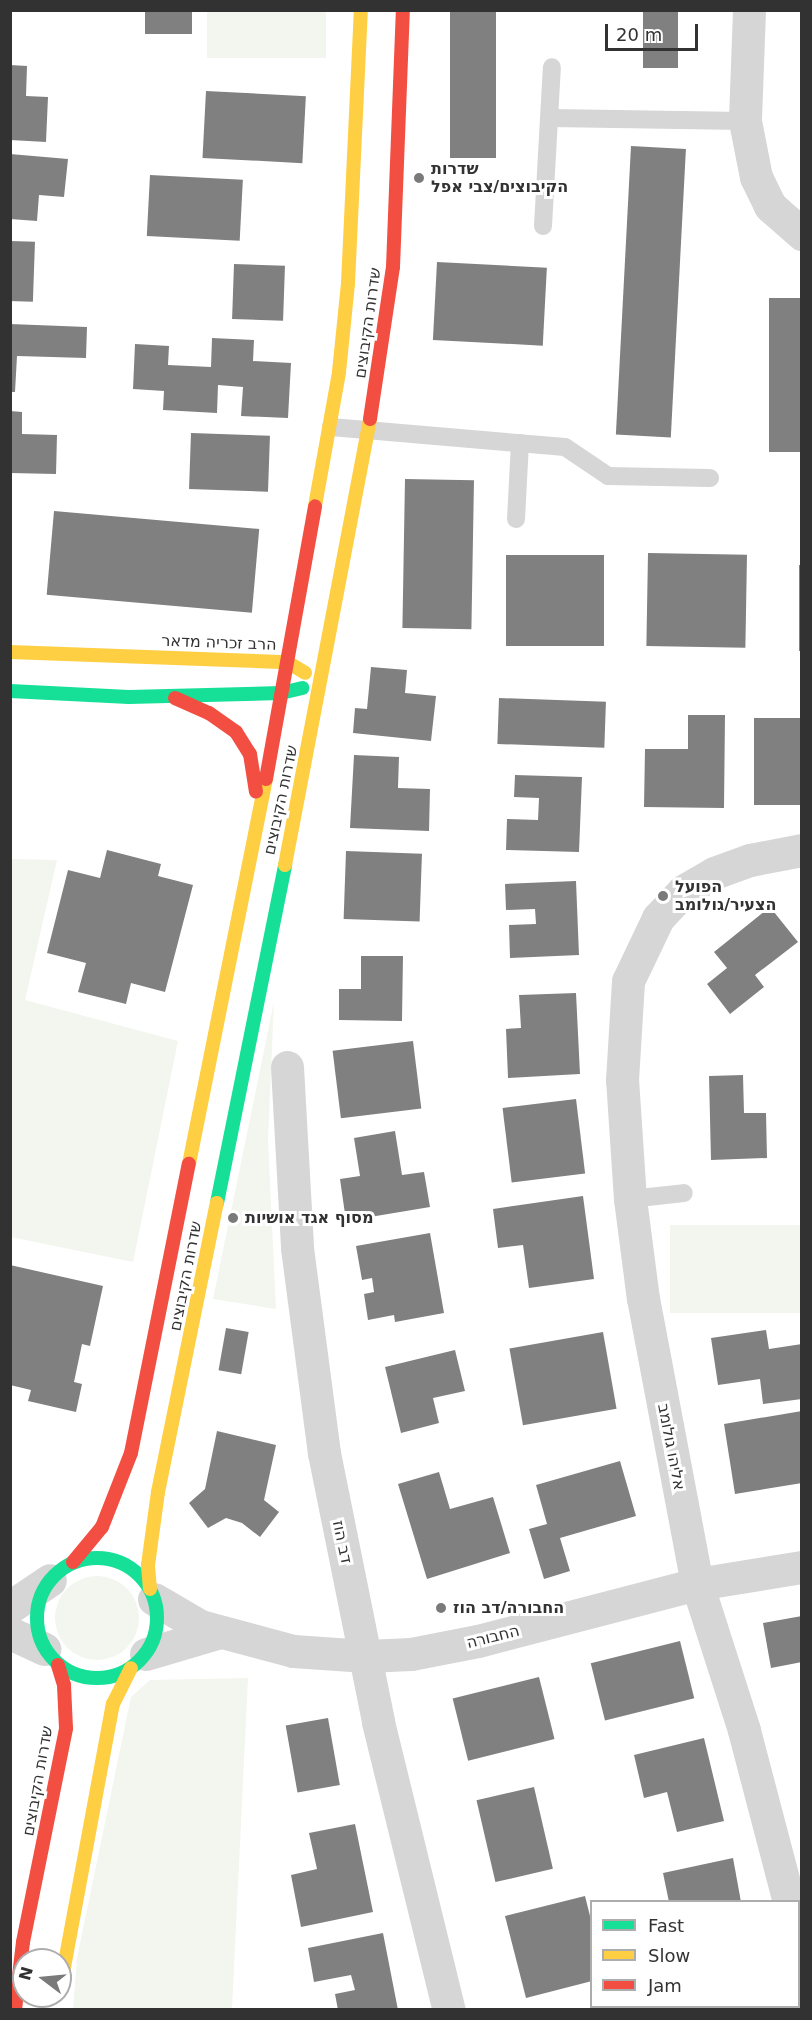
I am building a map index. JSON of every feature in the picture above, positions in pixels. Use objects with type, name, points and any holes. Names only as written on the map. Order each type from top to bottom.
[{"type":"street","name":"שדרות הקיבוצים","points":[[62,1571],[102,1527],[131,1453],[258,826],[331,427],[348,283],[361,10]]},
{"type":"street","name":"שדרות הקיבוצים","points":[[152,1594],[148,1565],[158,1492],[322,683],[370,428],[393,267],[403,10]]},
{"type":"street","points":[[749,10],[745,122],[756,177],[770,206],[797,232]]},
{"type":"street","name":"הרב זכריה מדאר","points":[[10,652],[287,662],[322,683]]},
{"type":"street","points":[[10,692],[168,695],[281,693],[322,683]]},
{"type":"street","points":[[168,695],[226,723],[245,743],[254,776],[258,826]]},
{"type":"street","name":"אליהו גולומב","points":[[788,1900],[744,1730],[696,1584],[643,1299],[630,1199],[622,1080],[628,981],[658,918],[683,891],[750,860],[801,850]]},
{"type":"street","name":"דב הוז","points":[[286,1067],[296,1238],[310,1362],[324,1454],[366,1656],[449,2010]]},
{"type":"street","points":[[10,1607],[62,1571],[104,1557],[119,1561],[133,1569],[152,1594],[154,1637],[113,1704],[68,1948]]},
{"type":"street","name":"החבורה","points":[[152,1594],[217,1633],[293,1651],[366,1656],[443,1649],[696,1584],[801,1567]]},
{"type":"street","points":[[51,1657],[36,1613],[62,1571]]},
{"type":"street","points":[[10,1633],[94,1679],[138,1661]]},
{"type":"street","name":"החבורה","points":[[138,1661],[217,1633]]},
{"type":"street","name":"שדרות הקיבוצים","points":[[15,2010],[23,1942],[66,1728],[64,1685],[51,1657]]},
{"type":"lane","points":[[543,226],[552,67]]},
{"type":"lane","points":[[550,118],[745,122]]},
{"type":"lane","points":[[331,427],[370,428],[565,447],[608,476],[710,478]]},
{"type":"lane","points":[[516,519],[520,443]]},
{"type":"lane","points":[[630,1199],[684,1193]]},
{"type":"shaded area","points":[[207,11],[326,11],[326,58],[207,58]]},
{"type":"shaded area","points":[[11,859],[57,860],[25,1000],[178,1041],[133,1262],[11,1237]]},
{"type":"shaded area","points":[[274,1002],[268,1140],[276,1309],[213,1299]]},
{"type":"shaded area","points":[[670,1225],[801,1225],[801,1313],[670,1313]]},
{"type":"shaded area","points":[[97,1576],[113,1579],[127,1588],[136,1602],[139,1618],[136,1634],[127,1648],[113,1657],[97,1660],[81,1657],[67,1648],[58,1634],[55,1618],[58,1602],[67,1588],[81,1579]]},
{"type":"shaded area","points":[[248,1678],[232,2009],[73,2010],[77,1958],[131,1697],[150,1680]]},
{"type":"building","points":[[145,10],[192,10],[192,34],[145,34]]},
{"type":"building","points":[[450,10],[496,10],[496,158],[450,158]]},
{"type":"building","points":[[643,10],[678,10],[678,68],[643,68]]},
{"type":"building","points":[[10,65],[27,66],[26,96],[48,97],[46,142],[10,140]]},
{"type":"building","points":[[206,91],[306,96],[302,163],[202,158]]},
{"type":"building","points":[[631,146],[686,149],[671,437],[616,435]]},
{"type":"building","points":[[10,154],[68,159],[64,197],[39,195],[37,221],[10,219]]},
{"type":"building","points":[[150,175],[243,180],[240,241],[147,236]]},
{"type":"building","points":[[10,241],[35,242],[33,302],[10,301]]},
{"type":"building","points":[[437,262],[547,268],[543,346],[433,340]]},
{"type":"building","points":[[234,264],[285,266],[283,321],[232,319]]},
{"type":"building","points":[[769,298],[802,298],[802,452],[769,452]]},
{"type":"building","points":[[10,324],[87,327],[86,358],[17,356],[15,392],[10,392]]},
{"type":"building","points":[[212,338],[254,340],[253,361],[291,363],[288,418],[241,416],[243,387],[218,385],[217,413],[163,410],[164,391],[133,389],[135,344],[169,346],[168,365],[211,367]]},
{"type":"building","points":[[10,411],[22,412],[22,434],[57,435],[56,474],[10,473]]},
{"type":"building","points":[[191,433],[270,436],[268,492],[189,489]]},
{"type":"building","points":[[405,479],[474,480],[471,629],[402,628]]},
{"type":"building","points":[[54,511],[259,529],[252,613],[47,595]]},
{"type":"building","points":[[648,553],[747,555],[745,648],[646,646]]},
{"type":"building","points":[[506,555],[604,555],[604,646],[506,646]]},
{"type":"building","points":[[799,565],[802,565],[802,651],[799,651]]},
{"type":"building","points":[[371,667],[407,670],[405,693],[436,696],[431,741],[353,733],[355,708],[367,709]]},
{"type":"building","points":[[499,698],[606,702],[604,748],[497,744]]},
{"type":"building","points":[[688,715],[725,715],[724,808],[644,807],[645,749],[688,749]]},
{"type":"building","points":[[754,718],[802,718],[802,805],[754,805]]},
{"type":"building","points":[[354,755],[399,757],[398,788],[430,789],[429,831],[350,828]]},
{"type":"building","points":[[515,775],[582,777],[579,852],[506,850],[507,819],[538,820],[539,798],[514,797]]},
{"type":"building","points":[[107,850],[161,864],[158,876],[193,885],[165,992],[131,983],[126,1004],[78,992],[86,963],[47,953],[68,870],[100,878]]},
{"type":"building","points":[[346,851],[422,854],[420,922],[344,919]]},
{"type":"building","points":[[576,881],[579,955],[510,958],[509,925],[536,924],[535,909],[506,910],[505,884]]},
{"type":"building","points":[[770,907],[798,942],[755,975],[764,987],[730,1014],[707,984],[727,968],[714,952]]},
{"type":"building","points":[[361,956],[403,956],[402,1021],[339,1020],[339,989],[361,989]]},
{"type":"building","points":[[576,993],[580,1074],[508,1078],[506,1029],[521,1028],[519,995]]},
{"type":"building","points":[[413,1041],[421,1108],[341,1118],[333,1051]]},
{"type":"building","points":[[743,1075],[744,1113],[766,1113],[767,1158],[711,1160],[709,1076]]},
{"type":"building","points":[[576,1099],[585,1173],[512,1182],[503,1108]]},
{"type":"building","points":[[395,1131],[402,1175],[424,1172],[430,1207],[346,1221],[340,1179],[360,1176],[354,1138]]},
{"type":"building","points":[[583,1196],[594,1279],[529,1288],[523,1245],[498,1248],[493,1209]]},
{"type":"building","points":[[430,1233],[444,1313],[395,1322],[394,1315],[368,1320],[364,1294],[374,1292],[372,1278],[362,1280],[356,1246]]},
{"type":"building","points":[[10,1265],[103,1286],[90,1346],[82,1344],[74,1382],[82,1384],[76,1412],[28,1401],[31,1390],[10,1385]]},
{"type":"building","points":[[226,1328],[249,1332],[241,1374],[219,1370]]},
{"type":"building","points":[[766,1330],[769,1349],[802,1344],[802,1399],[763,1404],[760,1379],[718,1385],[711,1338]]},
{"type":"building","points":[[603,1332],[617,1409],[523,1425],[509,1348]]},
{"type":"building","points":[[455,1350],[465,1391],[433,1398],[439,1423],[401,1433],[385,1367]]},
{"type":"building","points":[[802,1411],[802,1483],[735,1494],[724,1424]]},
{"type":"building","points":[[217,1431],[276,1445],[264,1500],[279,1512],[260,1537],[242,1523],[226,1518],[208,1528],[189,1503],[205,1489]]},
{"type":"building","points":[[620,1461],[636,1516],[560,1538],[570,1571],[544,1579],[529,1529],[547,1524],[536,1485]]},
{"type":"building","points":[[439,1472],[450,1509],[493,1497],[510,1553],[427,1579],[398,1484]]},
{"type":"building","points":[[802,1616],[802,1662],[771,1668],[763,1623]]},
{"type":"building","points":[[680,1641],[694,1698],[605,1721],[591,1663]]},
{"type":"building","points":[[539,1677],[554,1739],[468,1761],[453,1699]]},
{"type":"building","points":[[328,1718],[340,1785],[297,1792],[286,1725]]},
{"type":"building","points":[[704,1738],[724,1821],[677,1832],[667,1792],[644,1798],[634,1755]]},
{"type":"building","points":[[534,1787],[553,1869],[495,1882],[477,1800]]},
{"type":"building","points":[[355,1824],[373,1912],[301,1927],[291,1875],[317,1869],[309,1833]]},
{"type":"building","points":[[733,1858],[741,1900],[669,1900],[663,1873]]},
{"type":"building","points":[[585,1896],[590,1916],[590,1982],[526,1998],[505,1916]]},
{"type":"building","points":[[383,1933],[398,2010],[338,2010],[335,1994],[355,1990],[351,1975],[314,1982],[308,1948]]},
{"type":"building","points":[[696,2008],[762,2008],[762,2010],[696,2010]]},
{"type":"traffic: fast","points":[[10,691],[129,697],[281,693],[302,688]]},
{"type":"traffic: fast","points":[[217,1203],[285,865]]},
{"type":"traffic: fast","points":[[97,1558],[120,1562],[140,1575],[153,1595],[157,1618],[153,1641],[140,1661],[120,1674],[97,1678],[74,1674],[54,1661],[41,1641],[37,1618],[41,1595],[54,1575],[74,1562],[97,1558]]},
{"type":"traffic: slow","points":[[315,506],[339,372],[348,283],[361,10]]},
{"type":"traffic: slow","points":[[285,865],[370,419]]},
{"type":"traffic: slow","points":[[10,652],[287,662],[305,673]]},
{"type":"traffic: slow","points":[[189,1164],[266,779]]},
{"type":"traffic: slow","points":[[150,1589],[148,1565],[158,1492],[217,1203]]},
{"type":"traffic: slow","points":[[68,1948],[113,1704],[131,1668]]},
{"type":"traffic: jam","points":[[370,419],[393,267],[403,10]]},
{"type":"traffic: jam","points":[[266,779],[315,506]]},
{"type":"traffic: jam","points":[[175,698],[209,713],[236,732],[250,754],[256,792]]},
{"type":"traffic: jam","points":[[73,1562],[102,1527],[131,1453],[189,1164]]},
{"type":"traffic: jam","points":[[15,2010],[23,1942],[66,1728],[64,1685],[58,1665]]},
{"type":"place","name":"שדרות הקיבוצים/צבי אפל","points":[[419,178]]},
{"type":"place","name":"הפועל הצעיר/גולומב","points":[[663,896]]},
{"type":"place","name":"מסוף אגד אושיות","points":[[233,1218]]},
{"type":"place","name":"החבורה/דב הוז","points":[[441,1608]]}]
